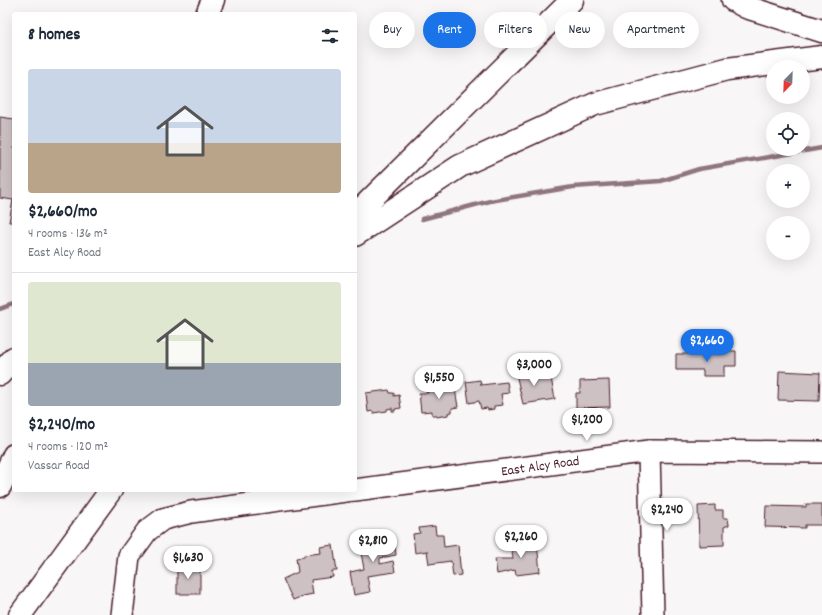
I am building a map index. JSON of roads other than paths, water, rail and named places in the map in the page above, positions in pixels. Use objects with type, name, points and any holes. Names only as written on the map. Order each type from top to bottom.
[{"type":"highway","points":[[208,12],[213,0]]},
{"type":"highway","points":[[357,213],[572,0]]},
{"type":"highway","points":[[733,0],[746,7],[822,31]]},
{"type":"highway","points":[[357,234],[460,166],[595,104],[727,69],[822,57]]},
{"type":"highway","points":[[0,374],[12,360]]},
{"type":"highway","points":[[0,486],[12,459]]},
{"type":"highway","points":[[20,615],[110,492]]},
{"type":"street","name":"East Alcy Road","points":[[357,490],[648,451],[822,452]]},
{"type":"street","points":[[648,451],[653,615]]},
{"type":"street","name":"East Alcy Road","points":[[122,615],[129,556],[147,531],[163,519],[191,512],[339,492]]},
{"type":"waterway","points":[[422,219],[490,201],[573,187],[661,181],[699,169],[822,148]]},
{"type":"waterway","points":[[0,309],[12,305]]}]
